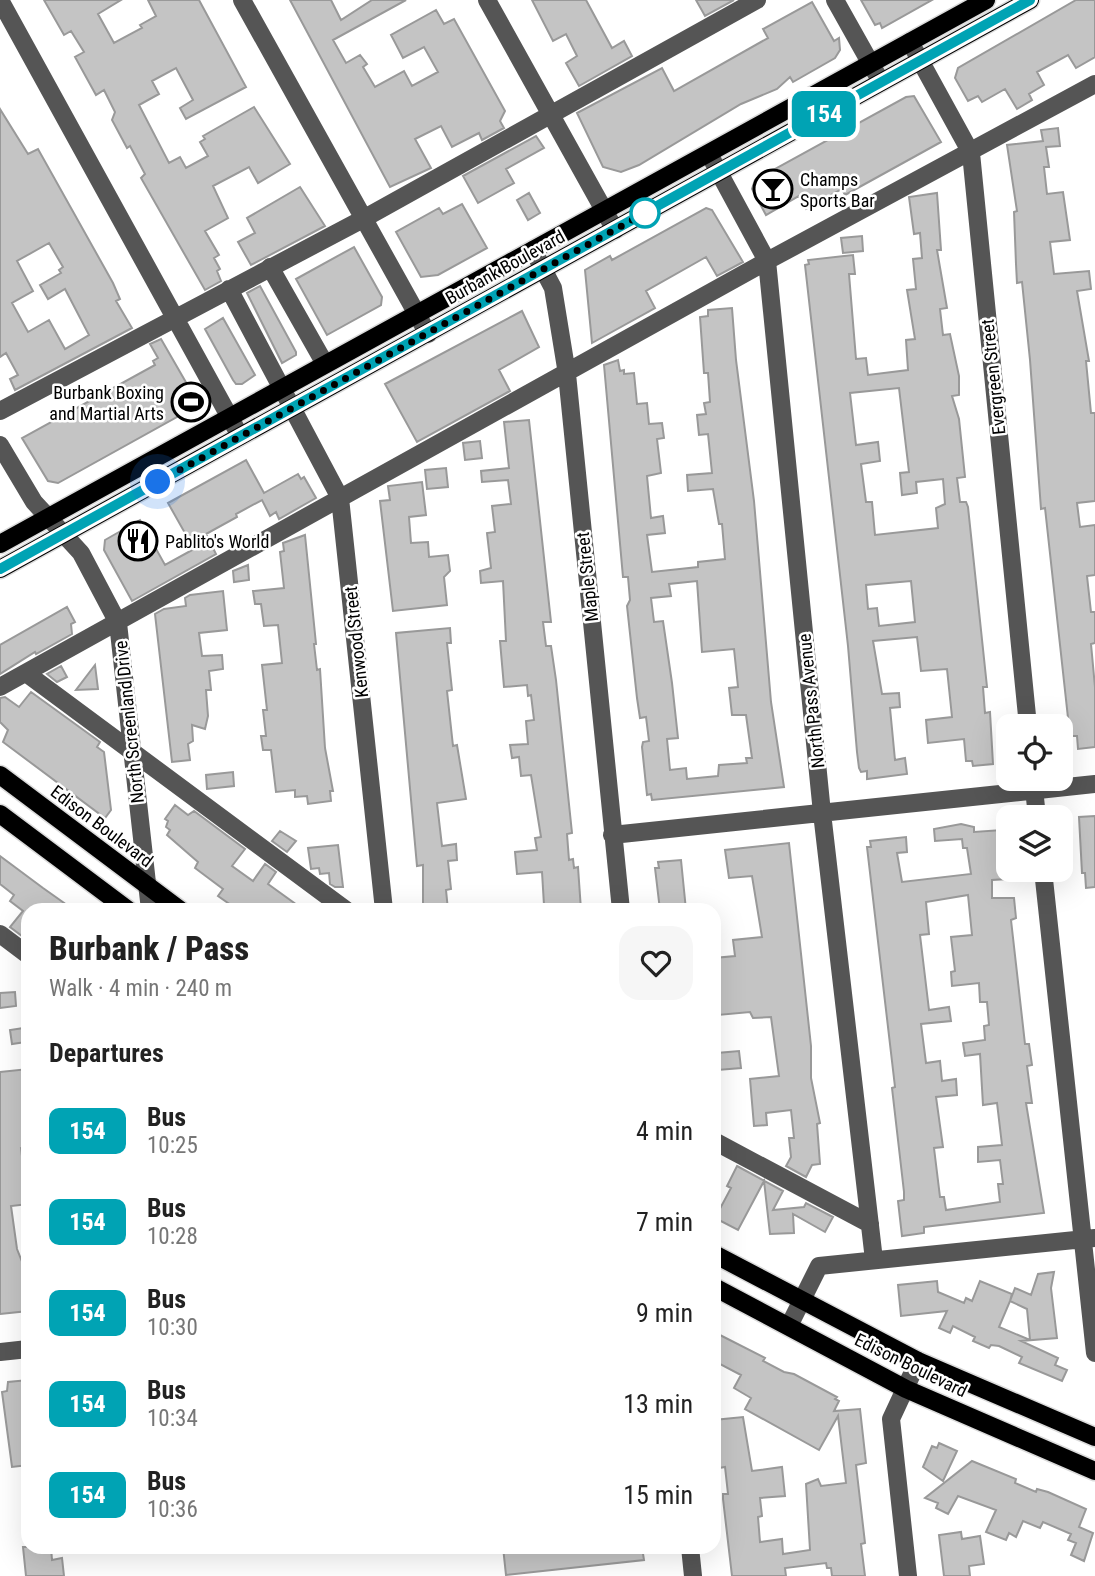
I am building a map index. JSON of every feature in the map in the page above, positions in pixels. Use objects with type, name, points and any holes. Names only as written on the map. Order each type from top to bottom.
[{"type":"main road","name":"Burbank Boulevard","points":[[0,544],[986,0]]},
{"type":"main road","name":"Burbank Boulevard","points":[[0,569],[1030,0]]},
{"type":"main road","name":"Edison Boulevard","points":[[0,775],[170,903]]},
{"type":"main road","points":[[0,814],[119,903]]},
{"type":"main road","name":"Edison Boulevard","points":[[721,1258],[918,1362],[1095,1437]]},
{"type":"main road","name":"Edison Boulevard","points":[[721,1291],[905,1389],[1095,1471]]},
{"type":"street","points":[[0,0],[240,436]]},
{"type":"street","points":[[242,0],[428,334]]},
{"type":"street","points":[[487,0],[615,230]]},
{"type":"street","points":[[0,411],[175,316],[363,219],[757,0]]},
{"type":"street","points":[[835,0],[881,82]]},
{"type":"street","name":"Evergreen Street","points":[[909,42],[971,153],[1027,714]]},
{"type":"street","points":[[0,687],[767,261],[1095,84]]},
{"type":"street","name":"North Pass Avenue","points":[[709,155],[767,261],[822,813],[874,1260]]},
{"type":"street","name":"Maple Street","points":[[533,250],[553,288],[567,374],[620,903]]},
{"type":"street","points":[[270,267],[325,364]]},
{"type":"street","name":"Kenwood Street","points":[[229,289],[340,498],[383,903]]},
{"type":"street","name":"North Screenland Drive","points":[[0,445],[34,502],[81,553],[118,623],[149,903]]},
{"type":"street","points":[[26,673],[337,903]]},
{"type":"street","points":[[1073,784],[1095,784]]},
{"type":"street","points":[[612,835],[822,813],[996,790]]},
{"type":"street","points":[[1044,882],[1089,1239],[1095,1353]]},
{"type":"street","points":[[0,934],[21,950]]},
{"type":"street","points":[[721,1145],[870,1224]]},
{"type":"street","points":[[789,1326],[820,1266],[1089,1239]]},
{"type":"street","points":[[0,1352],[21,1350]]},
{"type":"street","points":[[908,1576],[891,1419],[918,1362]]},
{"type":"street","points":[[691,1554],[693,1576]]},
{"type":"building","points":[[44,0],[121,0],[98,14],[114,43],[142,28],[140,25],[156,16],[148,0],[199,0],[246,87],[186,119],[180,108],[193,100],[176,68],[152,81],[159,94],[139,105],[169,163],[180,157],[186,168],[208,156],[200,142],[205,139],[203,136],[254,107],[290,164],[258,183],[249,167],[213,186],[228,218],[205,231],[219,255],[214,258],[220,269],[217,271],[221,281],[205,290],[141,178],[145,174],[112,120],[115,112],[104,90],[96,95],[75,57],[84,52],[71,31],[64,35]]},
{"type":"building","points":[[290,0],[331,0],[341,20],[372,0],[406,0],[333,40],[346,63],[360,55],[367,64],[363,67],[375,87],[404,71],[412,86],[438,72],[424,47],[403,58],[391,35],[436,10],[444,24],[454,19],[505,111],[500,121],[504,128],[482,140],[479,133],[452,147],[441,126],[415,139],[431,168],[390,187]]},
{"type":"building","points":[[532,0],[586,0],[612,48],[624,41],[632,56],[579,86],[566,63],[577,56],[566,34],[553,41]]},
{"type":"building","points":[[696,0],[734,0],[705,16]]},
{"type":"building","points":[[861,0],[932,0],[882,28],[880,23],[875,25]]},
{"type":"building","points":[[1076,0],[1095,0],[1095,57],[1076,68],[1068,55],[1037,72],[1044,85],[1029,94],[1032,100],[1017,109],[1005,89],[982,102],[978,96],[968,101],[955,78],[958,68]]},
{"type":"building","points":[[812,2],[834,41],[839,38],[840,50],[835,58],[793,82],[790,77],[777,89],[741,104],[639,165],[621,172],[603,167],[577,113],[662,68],[674,91],[768,38],[763,29]]},
{"type":"building","points":[[914,96],[941,142],[845,195],[842,189],[806,209],[799,196],[766,215],[752,189],[755,180],[906,97]]},
{"type":"building","points":[[0,109],[28,154],[38,149],[113,283],[120,299],[116,301],[132,328],[15,390],[10,379],[18,375],[6,353],[0,357]],"holes":[[[49,243],[63,267],[59,270],[61,273],[40,285],[48,299],[65,289],[89,335],[65,349],[49,320],[28,332],[12,303],[33,291],[17,261]]]},
{"type":"building","points":[[1058,128],[1060,146],[1046,147],[1049,167],[1044,167],[1047,194],[1063,192],[1070,240],[1050,242],[1054,274],[1089,271],[1091,289],[1077,291],[1089,361],[1086,361],[1091,413],[1095,413],[1095,501],[1077,503],[1080,527],[1095,525],[1095,575],[1087,576],[1091,612],[1095,612],[1095,643],[1091,644],[1095,687],[1095,747],[1078,749],[1077,736],[1073,736],[1073,714],[1068,714],[1045,508],[1041,509],[1022,282],[1017,283],[1014,212],[1017,211],[1007,145],[1043,141],[1041,130]]},
{"type":"building","points":[[536,136],[544,148],[506,169],[514,183],[478,203],[463,176]]},
{"type":"building","points":[[300,187],[325,226],[251,265],[238,242],[255,233],[247,218]]},
{"type":"building","points":[[529,193],[540,213],[528,220],[517,200]]},
{"type":"building","points":[[937,193],[941,250],[937,250],[947,308],[940,309],[943,335],[950,334],[959,376],[959,395],[952,396],[959,419],[965,477],[957,478],[960,502],[966,502],[968,507],[987,687],[983,687],[985,713],[990,712],[993,764],[973,766],[972,761],[966,761],[964,739],[928,743],[926,720],[952,717],[947,669],[921,671],[917,637],[873,641],[882,694],[899,693],[900,707],[890,708],[895,760],[905,758],[907,774],[867,779],[867,771],[861,772],[859,768],[857,752],[848,646],[805,265],[809,264],[808,260],[853,255],[855,274],[849,274],[856,359],[866,358],[868,375],[908,370],[906,340],[915,339],[907,290],[916,289],[913,259],[922,258],[920,233],[914,234],[909,197]],"holes":[[[899,388],[909,472],[900,473],[902,495],[917,493],[916,482],[943,479],[945,504],[936,508],[938,528],[875,535],[872,502],[866,502],[861,464],[880,461],[878,442],[856,445],[850,393]],[[911,581],[915,622],[879,626],[877,608],[868,609],[866,585]]]},
{"type":"building","points":[[462,204],[487,248],[438,275],[421,277],[396,232],[439,208],[443,214]]},
{"type":"building","points":[[706,208],[712,210],[743,262],[717,276],[706,257],[646,291],[655,308],[592,343],[585,270],[610,256],[612,260]]},
{"type":"building","points":[[862,236],[863,251],[843,253],[841,238]]},
{"type":"building","points":[[354,247],[382,297],[381,305],[327,335],[296,279]]},
{"type":"building","points":[[260,286],[296,352],[296,355],[282,363],[247,293]]},
{"type":"building","points":[[732,308],[754,501],[771,702],[784,787],[652,800],[651,794],[647,795],[642,747],[643,742],[649,741],[646,717],[640,718],[637,698],[627,606],[630,600],[628,577],[623,577],[604,365],[618,360],[620,371],[624,370],[624,374],[634,373],[637,404],[647,403],[649,424],[662,423],[664,438],[657,439],[661,473],[647,476],[651,518],[663,516],[665,533],[647,535],[652,572],[698,567],[698,562],[725,559],[722,524],[719,524],[713,489],[688,491],[687,475],[712,473],[708,434],[699,435],[697,415],[706,414],[704,403],[710,402],[708,373],[704,373],[700,317],[708,316],[708,310]],"holes":[[[697,581],[702,652],[734,649],[738,687],[729,688],[732,715],[746,715],[752,758],[746,758],[747,763],[719,765],[718,776],[687,779],[686,768],[670,770],[667,739],[678,738],[672,683],[663,621],[654,622],[651,598],[671,596],[669,584]]]},
{"type":"building","points":[[522,311],[539,347],[499,370],[510,391],[417,442],[385,384]]},
{"type":"building","points":[[223,318],[255,375],[242,384],[236,384],[233,380],[205,329]]},
{"type":"building","points":[[161,339],[195,398],[193,408],[58,483],[48,481],[22,438],[155,365],[153,361],[158,358],[150,344]]},
{"type":"building","points":[[529,420],[551,622],[543,622],[546,646],[551,646],[556,680],[572,833],[567,834],[569,860],[573,859],[574,868],[578,867],[581,903],[544,903],[542,872],[517,874],[515,852],[537,850],[535,838],[541,837],[531,775],[521,776],[519,757],[512,758],[510,745],[528,744],[526,721],[534,720],[531,695],[528,696],[527,685],[504,687],[500,641],[506,641],[503,581],[481,583],[480,571],[491,568],[487,533],[495,532],[492,506],[511,504],[508,480],[482,482],[481,471],[509,468],[504,422]]},
{"type":"building","points":[[480,441],[482,458],[465,460],[463,443]]},
{"type":"building","points":[[246,460],[264,493],[298,474],[301,479],[304,477],[316,498],[279,519],[276,512],[270,516],[262,500],[236,514],[237,517],[206,534],[216,554],[132,601],[104,550],[105,540],[140,520],[165,565],[194,549],[168,503]]},
{"type":"building","points":[[446,468],[448,487],[427,489],[425,470]]},
{"type":"building","points":[[422,482],[426,515],[409,517],[411,543],[428,542],[429,557],[448,555],[450,571],[444,577],[447,605],[393,611],[380,501],[390,500],[388,486]]},
{"type":"building","points":[[305,535],[314,644],[317,670],[320,669],[325,748],[333,791],[330,791],[331,801],[308,804],[307,796],[295,797],[295,790],[276,792],[271,750],[263,750],[261,736],[266,736],[263,710],[267,710],[262,665],[282,663],[278,625],[264,626],[261,604],[255,604],[253,591],[284,588],[280,552],[284,551],[283,543]]},
{"type":"building","points":[[248,565],[249,580],[234,582],[233,571]]},
{"type":"building","points":[[223,591],[227,630],[199,633],[202,656],[222,655],[223,669],[209,671],[211,690],[206,690],[208,716],[205,729],[192,725],[193,741],[188,744],[190,760],[172,762],[155,614],[164,609],[186,606],[185,598],[190,595]]},
{"type":"building","points":[[67,607],[75,622],[71,624],[72,634],[36,654],[35,652],[0,674],[0,645]]},
{"type":"building","points":[[450,628],[451,643],[447,643],[452,690],[447,691],[453,746],[457,745],[466,799],[437,803],[442,846],[456,844],[457,860],[448,861],[451,889],[446,890],[447,903],[423,903],[423,865],[417,866],[396,633]]},
{"type":"building","points":[[95,665],[98,689],[76,690]]},
{"type":"building","points":[[61,666],[67,677],[57,682],[47,674]]},
{"type":"building","points":[[31,692],[100,742],[97,747],[104,752],[111,810],[105,818],[3,742],[8,730],[0,722],[0,698],[5,697],[19,707]]},
{"type":"building","points":[[233,772],[234,786],[207,789],[206,775]]},
{"type":"building","points":[[175,805],[188,815],[194,811],[245,849],[232,866],[253,881],[265,864],[276,872],[268,884],[294,903],[228,903],[218,896],[223,889],[195,868],[198,862],[167,835],[170,830],[166,827],[168,821],[165,819]]},
{"type":"building","points":[[1095,816],[1095,887],[1086,888],[1085,873],[1082,873],[1079,817]]},
{"type":"building","points":[[961,824],[974,827],[974,832],[996,830],[996,880],[992,880],[992,898],[1014,898],[1016,918],[1011,920],[1025,1044],[1029,1044],[1032,1065],[1027,1066],[1032,1103],[1026,1103],[1044,1213],[924,1227],[924,1233],[902,1236],[898,1201],[904,1200],[904,1192],[892,1088],[895,1087],[867,847],[871,847],[870,841],[906,837],[907,852],[897,853],[902,882],[971,874],[967,848],[963,848],[962,839],[935,841],[934,829]],"holes":[[[968,895],[972,935],[951,937],[955,971],[951,972],[952,986],[979,983],[980,1002],[987,1002],[989,1025],[984,1026],[985,1040],[963,1043],[965,1056],[980,1054],[983,1105],[997,1103],[1002,1145],[978,1147],[978,1162],[1000,1160],[1003,1184],[998,1184],[1000,1202],[946,1210],[944,1197],[940,1197],[934,1148],[943,1147],[936,1097],[957,1095],[956,1079],[942,1081],[940,1061],[926,1063],[921,1024],[951,1021],[949,1007],[929,1010],[920,935],[929,934],[926,902]]]},
{"type":"building","points":[[280,831],[296,841],[287,852],[272,841]]},
{"type":"building","points":[[789,843],[811,1046],[811,1078],[820,1123],[817,1124],[820,1164],[812,1165],[806,1177],[786,1166],[791,1157],[789,1138],[794,1138],[791,1110],[766,1113],[767,1125],[754,1126],[750,1079],[779,1076],[771,1017],[753,1018],[750,1012],[721,1015],[721,957],[735,956],[733,940],[762,937],[752,876],[729,878],[725,850]]},
{"type":"building","points":[[338,845],[343,887],[330,884],[329,873],[320,874],[319,868],[311,869],[308,848]]},
{"type":"building","points":[[0,856],[64,903],[21,903],[21,909],[10,901],[14,895],[0,884]]},
{"type":"building","points":[[681,860],[685,903],[659,903],[655,868],[659,868],[658,862]]},
{"type":"building","points":[[21,913],[21,935],[10,927]]},
{"type":"building","points":[[15,992],[16,1006],[0,1008],[0,993]]},
{"type":"building","points":[[21,1028],[21,1043],[12,1044],[10,1030]]},
{"type":"building","points":[[739,1051],[741,1068],[721,1070],[721,1053]]},
{"type":"building","points":[[21,1070],[21,1205],[11,1206],[21,1259],[21,1312],[0,1314],[0,1072]]},
{"type":"building","points":[[737,1166],[783,1191],[773,1210],[804,1207],[806,1203],[833,1217],[825,1232],[793,1214],[794,1233],[770,1234],[764,1181],[738,1230],[721,1221],[721,1207],[731,1188],[727,1186]]},
{"type":"building","points":[[1054,1272],[1051,1288],[1057,1338],[1021,1341],[1058,1358],[1055,1365],[1067,1370],[1062,1381],[1019,1363],[1022,1357],[999,1346],[991,1345],[989,1348],[973,1341],[975,1337],[953,1326],[950,1333],[939,1328],[947,1311],[901,1316],[898,1285],[937,1281],[938,1292],[964,1303],[966,1298],[972,1301],[980,1281],[1012,1294],[1010,1301],[1015,1288],[1031,1295],[1038,1274]],"holes":[[[1010,1301],[1027,1309],[1030,1340],[999,1327]]]},
{"type":"building","points":[[721,1336],[765,1358],[763,1361],[837,1397],[835,1399],[839,1401],[834,1411],[860,1409],[866,1463],[856,1465],[865,1543],[861,1544],[865,1576],[832,1576],[831,1568],[827,1568],[826,1563],[785,1568],[786,1576],[732,1576],[723,1499],[723,1494],[728,1494],[725,1467],[721,1468],[721,1419],[743,1417],[752,1471],[782,1467],[785,1496],[760,1498],[762,1516],[758,1517],[760,1542],[782,1539],[783,1554],[810,1550],[806,1484],[818,1479],[821,1486],[846,1483],[838,1416],[819,1450],[745,1409],[751,1398],[734,1388],[741,1375],[721,1365]]},
{"type":"building","points":[[21,1381],[21,1466],[12,1467],[2,1392],[7,1391],[8,1382]]},
{"type":"building","points":[[939,1443],[957,1451],[943,1481],[923,1467],[932,1446],[937,1448]]},
{"type":"building","points":[[972,1461],[1016,1479],[1015,1483],[1036,1492],[1037,1489],[1048,1492],[1086,1509],[1079,1527],[1093,1533],[1084,1561],[1071,1555],[1076,1543],[1068,1540],[1071,1534],[1043,1522],[1040,1528],[1023,1521],[1016,1537],[1009,1533],[1006,1540],[986,1532],[996,1510],[958,1496],[948,1514],[936,1508],[938,1503],[925,1498]]},
{"type":"building","points":[[961,1532],[962,1539],[980,1536],[984,1564],[969,1566],[970,1576],[944,1576],[939,1535]]},
{"type":"building","points":[[24,1554],[52,1554],[52,1560],[62,1558],[64,1576],[26,1576]]},
{"type":"building","points":[[504,1554],[643,1554],[644,1560],[506,1575]]},
{"type":"bus line","name":"154","points":[[0,569],[1030,0]]},
{"type":"place","name":"Champs Sports Bar","points":[[773,189]]},
{"type":"place","name":"Burbank Boxing and Martial Arts","points":[[191,402]]},
{"type":"place","name":"Pablito's World","points":[[138,541]]},
{"type":"route","points":[[158,482],[647,212],[645,213]]}]
